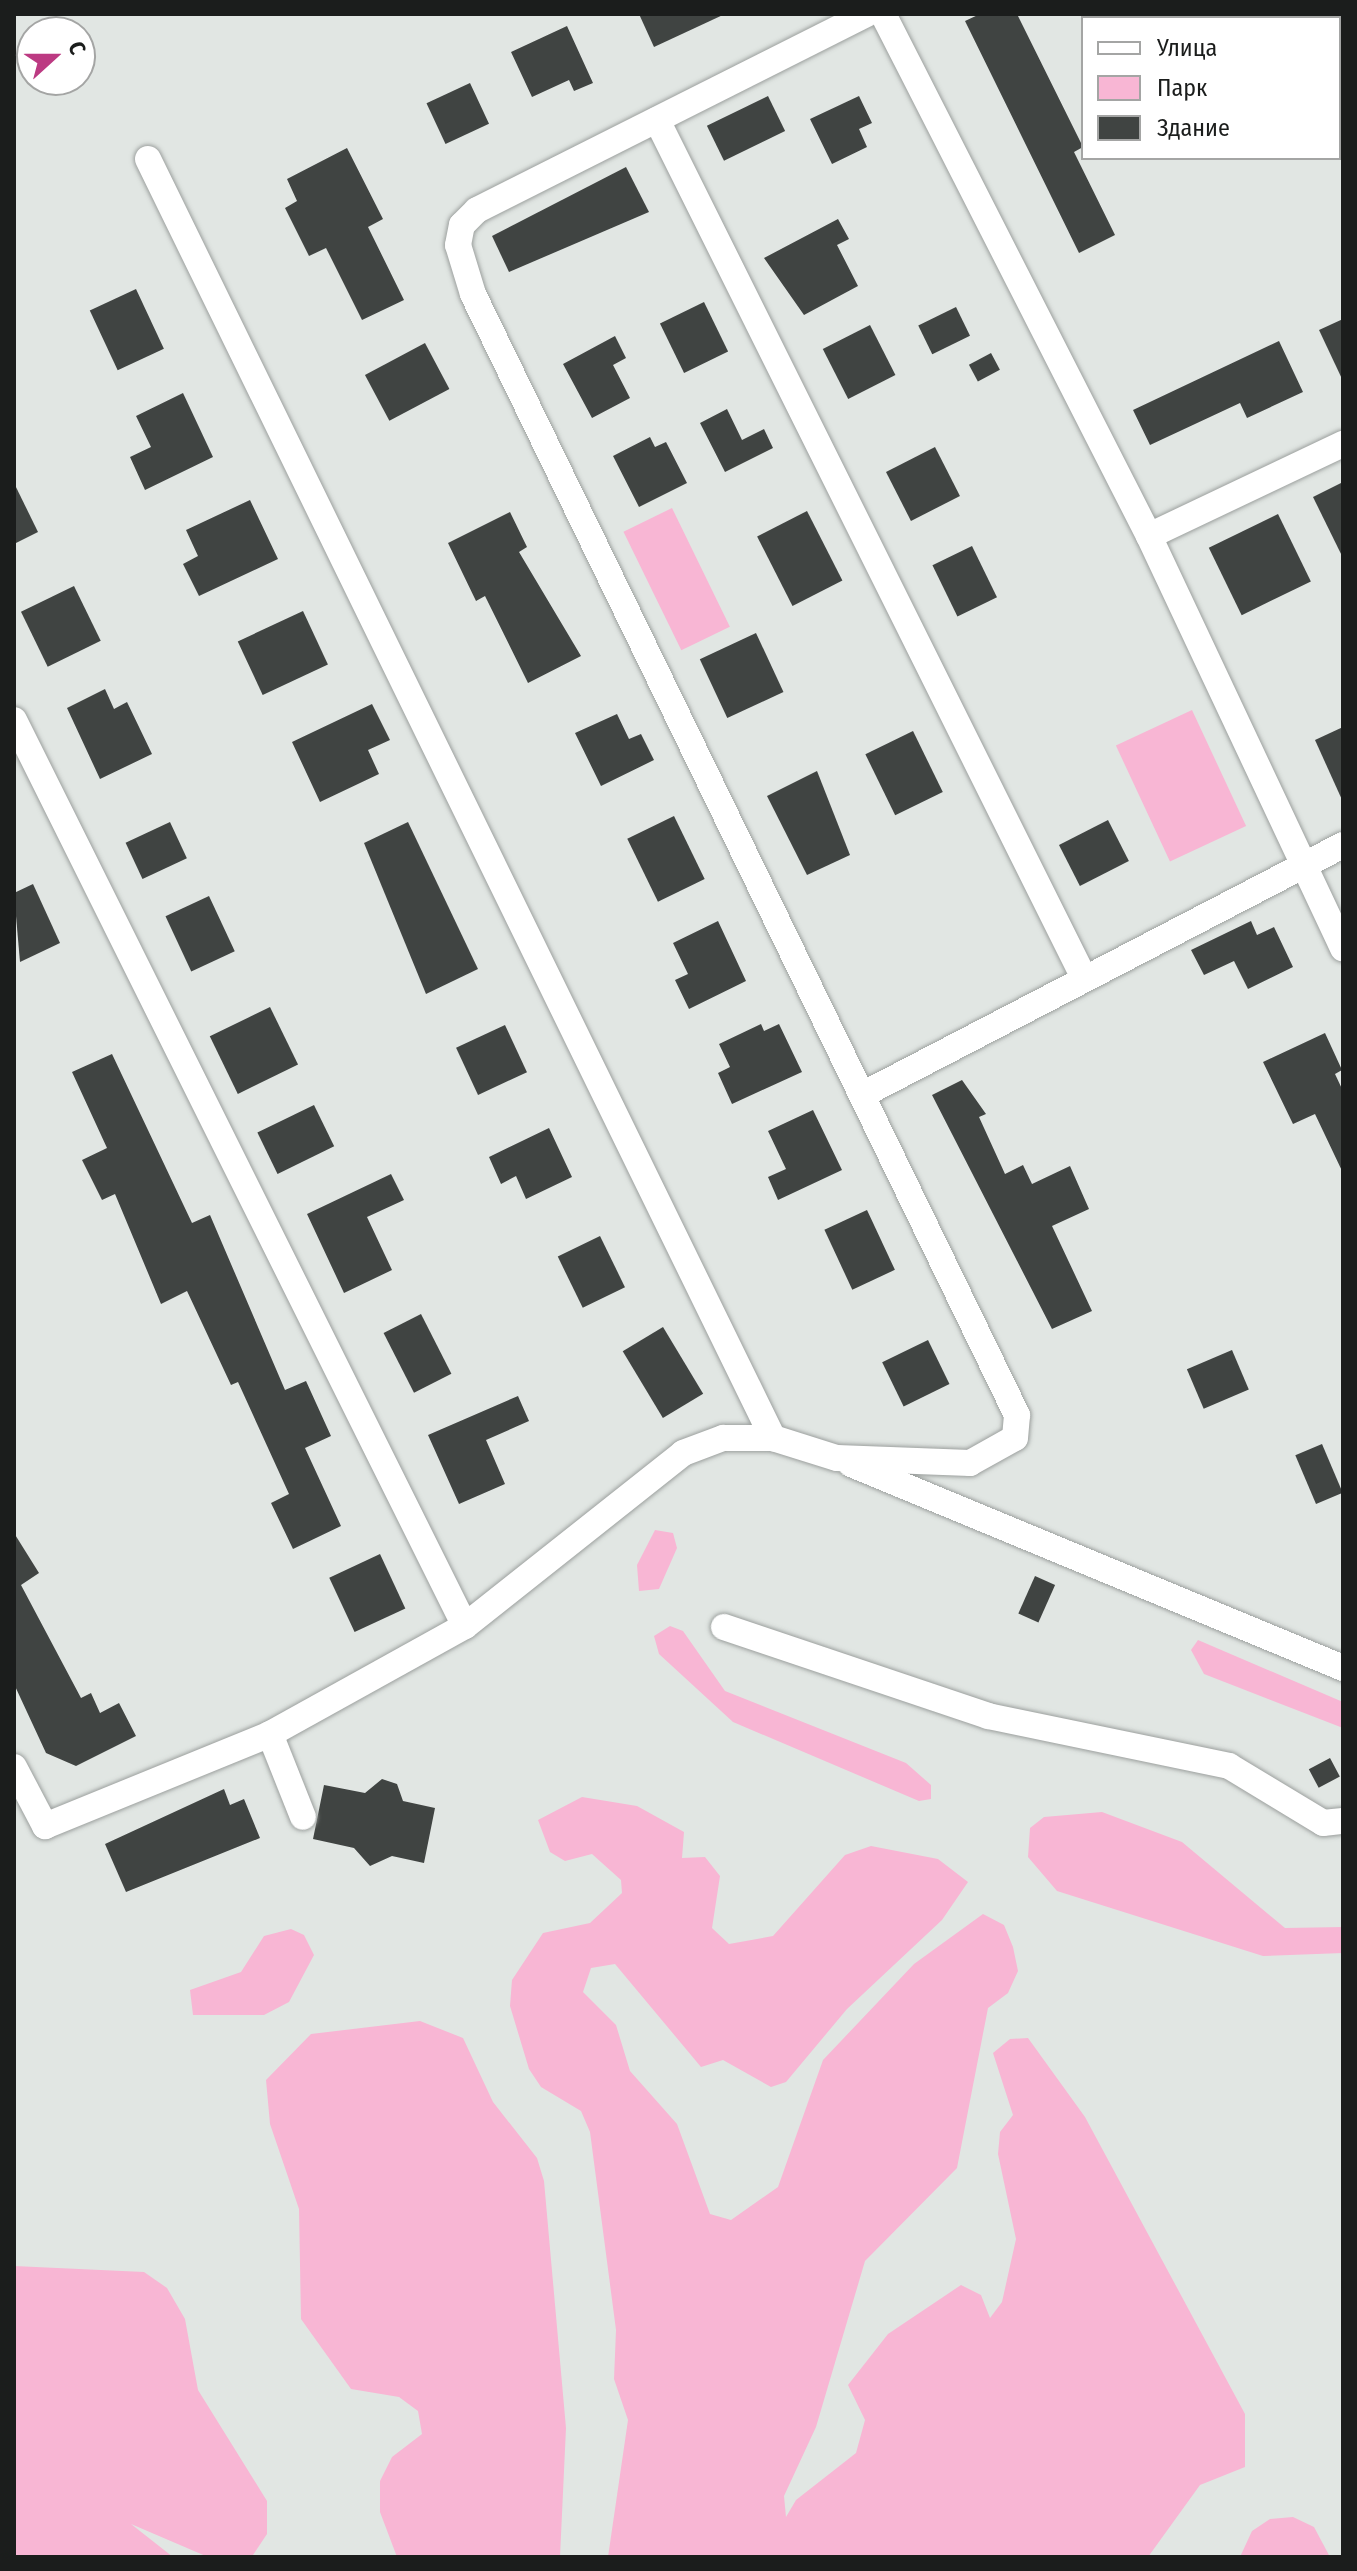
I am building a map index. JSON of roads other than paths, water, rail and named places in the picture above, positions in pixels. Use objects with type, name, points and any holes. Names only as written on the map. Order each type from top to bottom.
[{"type":"street","points":[[837,1458],[970,1463],[1015,1438],[1017,1415],[864,1094],[473,294],[458,245],[462,225],[477,210],[866,14]]},
{"type":"street","points":[[883,14],[1149,536],[1343,949]]},
{"type":"street","points":[[657,120],[1084,978]]},
{"type":"street","points":[[148,159],[773,1438]]},
{"type":"street","points":[[1149,536],[1343,444]]},
{"type":"street","points":[[14,720],[465,1626]]},
{"type":"street","points":[[864,1094],[1343,845]]},
{"type":"street","points":[[14,1767],[45,1826],[270,1734],[465,1626],[683,1453],[723,1438],[773,1438],[837,1458],[1343,1668]]},
{"type":"street","points":[[724,1627],[988,1716],[1229,1766],[1323,1823],[1343,1821]]},
{"type":"street","points":[[270,1734],[303,1817]]}]
